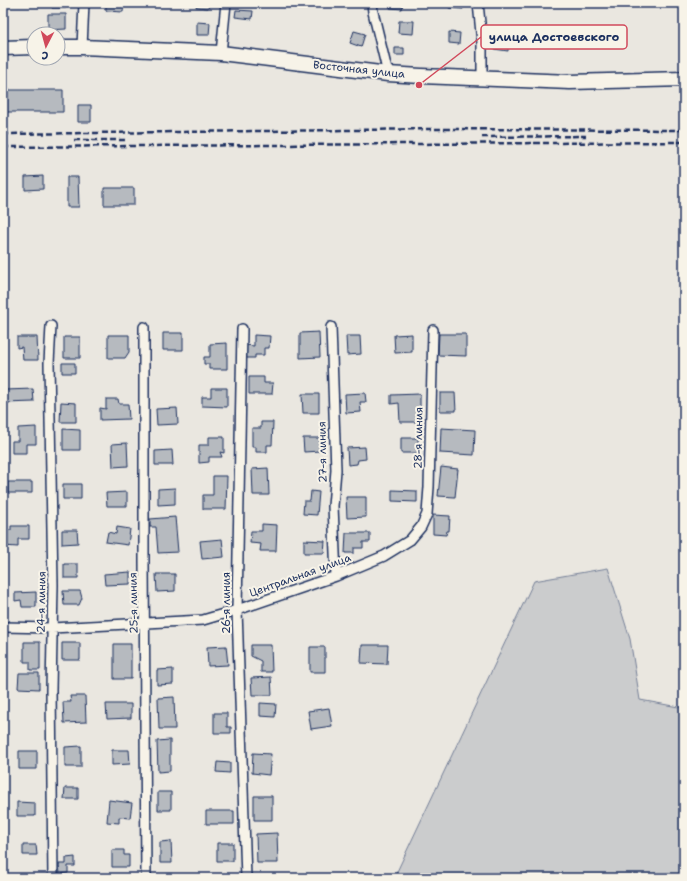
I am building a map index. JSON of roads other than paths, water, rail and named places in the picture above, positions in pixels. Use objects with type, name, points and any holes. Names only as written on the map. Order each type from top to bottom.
[{"type":"main road","points":[[3,48],[26,47]]},
{"type":"main road","name":"Восточная улица","points":[[66,47],[221,53],[388,74],[482,79],[570,82],[684,79]]},
{"type":"street","points":[[82,47],[84,3]]},
{"type":"street","points":[[221,53],[226,3]]},
{"type":"street","points":[[372,3],[388,74]]},
{"type":"street","points":[[478,3],[482,43],[482,79]]},
{"type":"street","name":"24-я линия","points":[[51,326],[49,363],[54,585],[51,698],[53,878]]},
{"type":"street","name":"25-я линия","points":[[144,327],[146,878]]},
{"type":"street","name":"27-я линия","points":[[331,327],[336,470],[333,506],[336,576]]},
{"type":"street","name":"26-я линия","points":[[242,328],[237,610],[246,878]]},
{"type":"street","name":"28-я линия","points":[[410,540],[421,527],[427,514],[433,330]]},
{"type":"street","name":"Центральная улица","points":[[3,627],[52,628],[202,620],[237,610],[336,576],[384,556],[410,540]]},
{"type":"railway","points":[[3,134],[436,129],[684,130]]},
{"type":"railway","points":[[482,137],[586,136]]},
{"type":"railway","points":[[74,140],[126,140]]},
{"type":"railway","points":[[3,147],[684,142]]},
{"type":"place","name":"улица Достоевского","points":[[419,85]]}]
